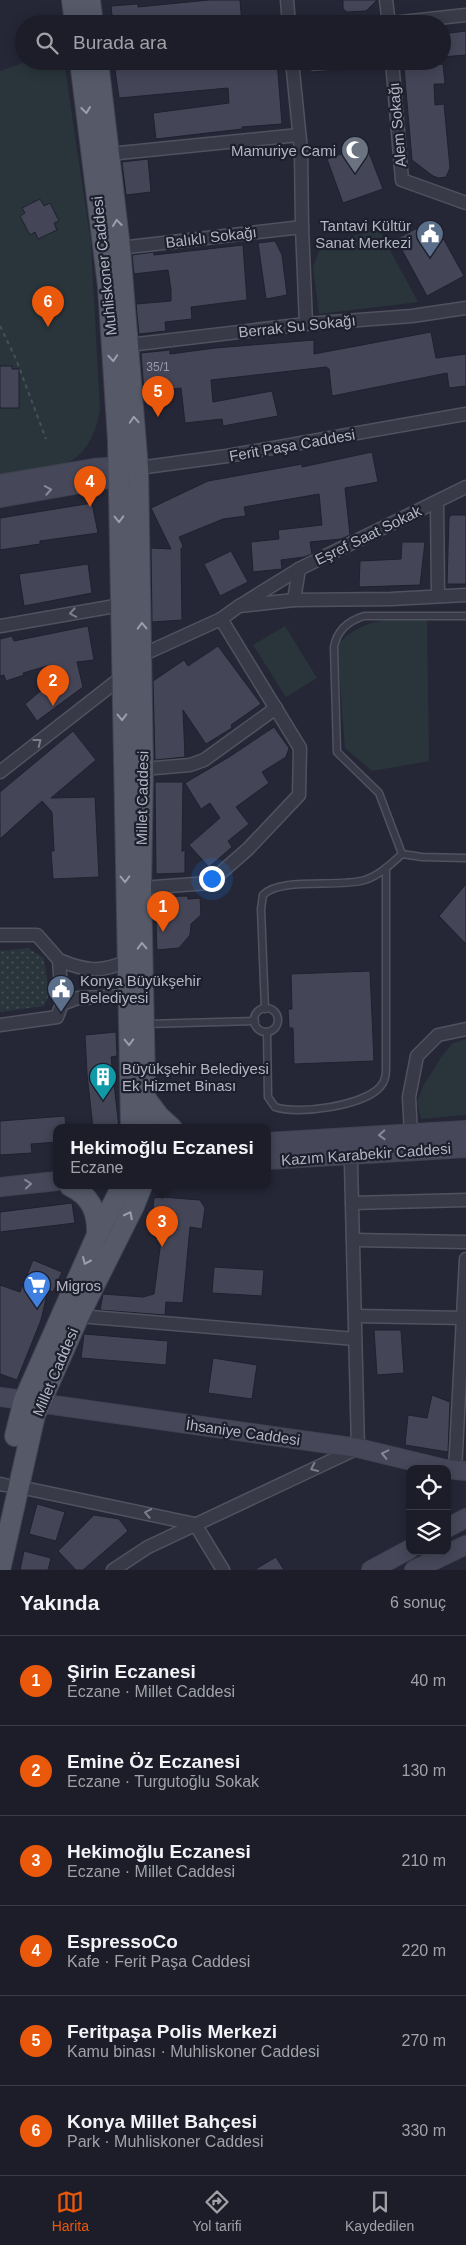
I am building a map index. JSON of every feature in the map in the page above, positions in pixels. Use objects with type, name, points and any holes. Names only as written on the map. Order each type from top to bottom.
[{"type":"main road","points":[[72,0],[74,15]]},
{"type":"main road","points":[[90,0],[92,15]]},
{"type":"main road","name":"Muhliskoner Caddesi","points":[[81,70],[108,286],[118,440],[118,471]]},
{"type":"main road","name":"Muhliskoner Caddesi","points":[[99,70],[120,248],[138,468]]},
{"type":"main road","name":"Ferit Paşa Caddesi","points":[[0,484],[94,468],[107,467],[118,471]]},
{"type":"main road","name":"Millet Caddesi","points":[[138,468],[143,769],[141,888],[146,1124]]},
{"type":"main road","name":"Ferit Paşa Caddesi","points":[[0,498],[108,479],[118,471]]},
{"type":"main road","name":"Millet Caddesi","points":[[118,471],[131,1124]]},
{"type":"main road","points":[[146,1100],[168,1124]]},
{"type":"main road","name":"Kazım Karabekir Caddesi","points":[[271,1142],[466,1130]]},
{"type":"main road","name":"Kazım Karabekir Caddesi","points":[[274,1160],[466,1148]]},
{"type":"main road","points":[[274,1160],[321,1166],[466,1157]]},
{"type":"main road","points":[[0,1186],[53,1181]]},
{"type":"main road","points":[[76,1189],[92,1204],[97,1217],[97,1235]]},
{"type":"main road","name":"Millet Caddesi","points":[[0,1506],[2,1484],[32,1402],[97,1235],[120,1189]]},
{"type":"main road","name":"Millet Caddesi","points":[[0,1570],[30,1435],[32,1402],[79,1316],[141,1189]]},
{"type":"main road","name":"İhsaniye Caddesi","points":[[0,1397],[358,1448],[453,1470]]},
{"type":"main road","points":[[14,1570],[29,1489],[30,1435]]},
{"type":"main road","points":[[451,1526],[466,1518]]},
{"type":"main road","points":[[451,1540],[466,1532]]},
{"type":"main road","points":[[414,1570],[466,1545]]},
{"type":"main road","points":[[372,1570],[406,1551]]},
{"type":"main road","points":[[398,1570],[424,1555]]},
{"type":"street","points":[[287,0],[288,15]]},
{"type":"street","points":[[386,0],[388,15]]},
{"type":"street","points":[[451,17],[466,15]]},
{"type":"street","points":[[293,70],[299,135],[306,324]]},
{"type":"street","name":"Alem Sokağı","points":[[393,70],[402,180],[466,202]]},
{"type":"street","points":[[109,154],[299,135]]},
{"type":"street","name":"Balıklı Sokağı","points":[[120,248],[302,227]]},
{"type":"street","name":"Berrak Su Sokağı","points":[[129,345],[306,324],[412,316],[466,308]]},
{"type":"street","name":"Ferit Paşa Caddesi","points":[[118,471],[227,456],[466,414]]},
{"type":"street","name":"Eşref Saat Sokak","points":[[294,600],[299,569],[466,487]]},
{"type":"street","points":[[436,503],[438,595]]},
{"type":"street","points":[[142,655],[221,619],[299,569]]},
{"type":"street","points":[[239,606],[294,600],[391,599],[466,595]]},
{"type":"street","points":[[0,626],[121,605]]},
{"type":"street","points":[[141,888],[209,883],[248,849],[299,796],[300,748],[221,619]]},
{"type":"street","points":[[0,772],[122,676]]},
{"type":"street","points":[[143,769],[190,765],[204,760],[276,708]]},
{"type":"street","points":[[0,935],[37,935],[60,960],[80,969],[114,967],[127,961]]},
{"type":"street","points":[[0,1025],[57,1017],[62,1004],[60,960]]},
{"type":"street","points":[[62,1004],[78,998],[128,996]]},
{"type":"street","points":[[411,1134],[409,1097],[417,1056],[438,1035],[466,1030]]},
{"type":"street","points":[[113,1570],[148,1547],[358,1448],[351,1164]]},
{"type":"street","points":[[352,1203],[466,1200]]},
{"type":"street","points":[[353,1240],[466,1242]]},
{"type":"street","points":[[453,1470],[464,1318],[466,1259]]},
{"type":"street","points":[[79,1316],[355,1339]]},
{"type":"street","points":[[355,1316],[464,1318]]},
{"type":"street","points":[[29,1489],[195,1524],[223,1570]]},
{"type":"lane","points":[[402,854],[379,793],[337,752],[335,638],[354,619],[364,616],[466,616]]},
{"type":"lane","points":[[265,1009],[261,909],[263,894],[274,886],[355,882],[375,876],[402,854],[422,857],[466,858]]},
{"type":"lane","points":[[266,1032],[268,1097],[275,1108],[287,1110],[341,1105],[365,1098],[382,1085],[386,1069],[386,868]]},
{"type":"lane","points":[[265,1009],[275,1013],[278,1020],[276,1027],[266,1032],[260,1030],[255,1021],[259,1012],[265,1009]]},
{"type":"lane","points":[[144,1024],[255,1021]]},
{"type":"path","points":[[0,326],[16,359],[46,439]]},
{"type":"shaded area","points":[[15,66],[15,70],[65,70],[91,244],[100,410],[87,446],[66,464],[37,472],[0,477],[0,71]]},
{"type":"shaded area","points":[[379,230],[418,302],[319,314],[313,267],[322,243]]},
{"type":"shaded area","points":[[427,618],[429,761],[372,771],[345,748],[337,645],[347,636],[368,624],[379,621]]},
{"type":"shaded area","points":[[285,626],[317,678],[286,697],[253,645]]},
{"type":"shaded area","points":[[28,948],[44,958],[49,995],[44,1006],[0,1012],[0,951]]},
{"type":"shaded area","points":[[466,1039],[466,1115],[421,1119],[417,1102],[422,1088],[442,1056],[453,1043]]},
{"type":"building","points":[[209,0],[240,0],[241,15],[112,15],[111,6],[138,4],[138,7]]},
{"type":"building","points":[[343,0],[377,0],[366,11],[347,12],[343,9]]},
{"type":"building","points":[[466,31],[466,55],[451,56],[451,33]]},
{"type":"building","points":[[115,70],[278,70],[282,124],[242,127],[242,129],[156,139],[153,113],[229,103],[228,88],[119,98]]},
{"type":"building","points":[[310,70],[336,70],[312,72]]},
{"type":"building","points":[[404,70],[444,70],[445,84],[434,84],[435,105],[444,104],[450,168],[446,177],[439,178],[433,176],[412,160]]},
{"type":"building","name":"Mamuriye Cami","points":[[366,145],[383,189],[343,203],[327,159]]},
{"type":"building","points":[[148,159],[151,192],[126,195],[122,162]]},
{"type":"building","points":[[40,199],[44,206],[50,203],[59,221],[54,223],[57,230],[38,239],[35,232],[30,235],[20,216],[25,213],[22,208]]},
{"type":"building","name":"Tantavi Kültür Sanat Merkezi","points":[[433,220],[464,276],[427,296],[396,239]]},
{"type":"building","points":[[275,241],[282,255],[287,295],[266,299],[258,243]]},
{"type":"building","points":[[243,245],[247,300],[191,307],[192,319],[165,322],[166,331],[139,334],[136,304],[171,301],[171,289],[168,270],[134,274],[132,255],[154,252],[154,255]]},
{"type":"building","points":[[431,332],[436,358],[466,354],[466,386],[449,388],[447,373],[332,396],[329,369],[326,367],[211,380],[213,402],[272,391],[278,416],[223,426],[222,419],[185,423],[181,388],[144,392],[141,353],[170,350],[170,354],[215,348],[314,340],[314,354]]},
{"type":"building","points":[[0,366],[12,366],[12,369],[19,369],[19,408],[0,408]]},
{"type":"building","points":[[372,452],[378,482],[345,488],[350,535],[341,539],[310,542],[312,554],[281,560],[282,569],[253,572],[251,542],[279,539],[278,530],[322,525],[319,494],[244,507],[246,516],[223,519],[179,537],[183,546],[181,549],[182,620],[152,622],[151,548],[171,549],[151,508],[208,481],[302,464],[302,467]]},
{"type":"building","points":[[92,503],[98,533],[40,541],[40,544],[0,550],[0,518]]},
{"type":"building","points":[[452,515],[466,515],[466,584],[447,584],[449,517]]},
{"type":"building","points":[[402,542],[425,542],[420,585],[359,587],[360,561],[401,559]]},
{"type":"building","points":[[231,551],[248,582],[220,596],[204,564]]},
{"type":"building","points":[[88,564],[92,593],[24,606],[19,574]]},
{"type":"building","points":[[88,626],[94,660],[77,662],[83,687],[37,721],[25,704],[55,679],[47,666],[23,673],[24,675],[6,681],[4,675],[0,676],[0,639],[12,636],[14,641]]},
{"type":"building","points":[[218,646],[261,704],[231,725],[232,728],[206,744],[183,710],[185,757],[155,760],[153,681],[184,660],[188,666]]},
{"type":"building","points":[[274,727],[289,748],[286,757],[262,772],[269,783],[236,807],[249,824],[228,841],[232,847],[209,867],[189,845],[220,818],[210,803],[201,809],[185,783]]},
{"type":"building","points":[[73,731],[96,760],[51,798],[95,797],[99,877],[53,879],[51,851],[54,851],[52,812],[42,801],[0,839],[0,792]]},
{"type":"building","points":[[155,782],[183,782],[182,852],[185,849],[185,873],[156,874]]},
{"type":"building","points":[[466,884],[466,944],[439,916]]},
{"type":"building","points":[[188,896],[188,899],[200,898],[201,915],[191,924],[190,935],[179,948],[157,950],[155,897]]},
{"type":"building","points":[[370,971],[374,1061],[294,1064],[293,1028],[289,1028],[288,1009],[292,1009],[291,974]]},
{"type":"building","points":[[116,1032],[117,1056],[111,1057],[119,1124],[93,1124],[85,1035]]},
{"type":"building","points":[[65,1116],[66,1124],[53,1124],[53,1142],[31,1144],[32,1153],[0,1155],[0,1121]]},
{"type":"building","points":[[154,1198],[200,1200],[205,1208],[202,1229],[190,1227],[183,1303],[166,1302],[165,1315],[100,1310],[103,1294],[143,1297],[154,1294],[163,1226],[152,1224]]},
{"type":"building","points":[[72,1203],[75,1223],[0,1232],[0,1212]]},
{"type":"building","points":[[33,1260],[62,1272],[53,1292],[48,1290],[41,1320],[17,1380],[0,1374],[0,1285],[20,1292]]},
{"type":"building","points":[[214,1267],[264,1270],[262,1296],[212,1293]]},
{"type":"building","points":[[374,1330],[401,1330],[404,1373],[377,1375]]},
{"type":"building","points":[[84,1334],[168,1341],[166,1365],[81,1358]]},
{"type":"building","points":[[213,1358],[257,1365],[252,1399],[208,1393]]},
{"type":"building","points":[[432,1395],[450,1402],[448,1452],[405,1445],[408,1415],[427,1418]]},
{"type":"building","points":[[37,1504],[65,1512],[56,1541],[29,1534]]},
{"type":"building","points":[[94,1515],[119,1519],[128,1531],[83,1570],[76,1570],[58,1551]]},
{"type":"building","points":[[24,1551],[51,1558],[48,1570],[20,1570]]},
{"type":"building","points":[[276,1557],[284,1570],[254,1570]]},
{"type":"place","name":"Mamuriye Cami","points":[[355,174]]},
{"type":"place","name":"Tantavi Kültür Sanat Merkezi","points":[[430,258]]},
{"type":"place","name":"Konya Millet Bahçesi","points":[[48,327]]},
{"type":"place","name":"Feritpaşa Polis Merkezi","points":[[158,417]]},
{"type":"place","name":"EspressoCo","points":[[90,507]]},
{"type":"place","name":"Emine Öz Eczanesi","points":[[53,706]]},
{"type":"place","name":"Şirin Eczanesi","points":[[163,932]]},
{"type":"place","name":"Konya Büyükşehir Belediyesi","points":[[61,1013]]},
{"type":"place","name":"Büyükşehir Belediyesi Ek Hizmet Binası","points":[[103,1101]]},
{"type":"place","name":"Hekimoğlu Eczanesi","points":[[162,1247]]},
{"type":"place","name":"Migros","points":[[37,1309]]}]
